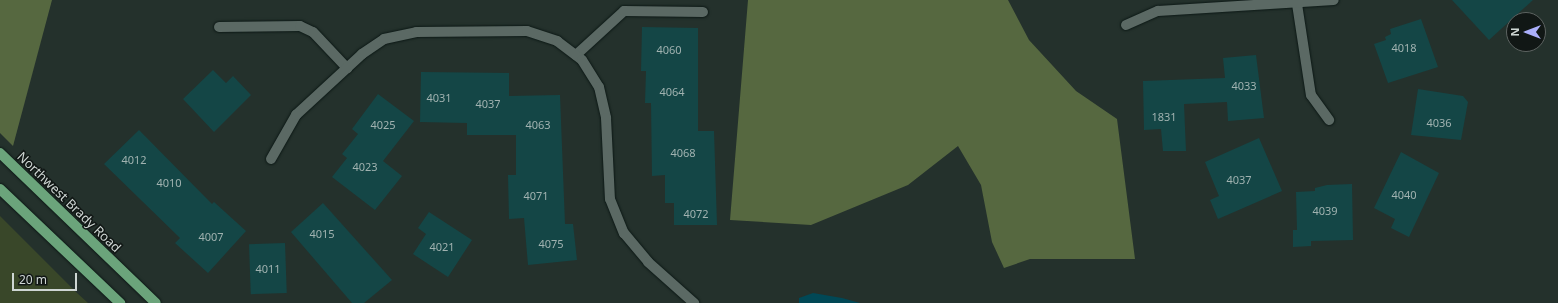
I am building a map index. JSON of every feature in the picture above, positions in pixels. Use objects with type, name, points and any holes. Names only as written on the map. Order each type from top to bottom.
[{"type":"main road","name":"Northwest Brady Road","points":[[0,153],[156,303]]},
{"type":"main road","points":[[0,189],[120,303]]},
{"type":"street","points":[[1126,25],[1158,11],[1297,4],[1334,0]]},
{"type":"street","points":[[1297,4],[1311,95],[1329,120]]},
{"type":"street","points":[[576,55],[624,11],[703,12]]},
{"type":"street","points":[[219,27],[300,26],[313,32],[347,68]]},
{"type":"street","points":[[271,159],[296,115],[347,68],[384,39],[416,32],[527,31],[557,41],[576,55],[599,87],[606,118],[610,199],[624,233],[648,262],[694,303]]},
{"type":"green space","points":[[0,0],[52,0],[13,146],[0,133]]},
{"type":"green space","points":[[748,0],[1008,0],[1029,40],[1076,91],[1117,119],[1135,259],[1030,259],[1004,268],[992,242],[981,185],[958,146],[908,185],[811,225],[730,220]]},
{"type":"green space","points":[[0,216],[76,292],[88,303],[0,303]]},
{"type":"water","points":[[813,293],[860,303],[799,303],[799,298]]},
{"type":"building","points":[[1452,0],[1533,0],[1520,12],[1506,12],[1506,25],[1489,40]]},
{"type":"building","points":[[1421,19],[1438,67],[1388,83],[1374,44],[1386,40],[1385,37],[1391,34],[1390,29]]},
{"type":"building","points":[[642,27],[698,28],[698,131],[714,131],[717,225],[674,225],[674,203],[665,203],[665,175],[652,176],[651,103],[645,103],[646,71],[641,71]]},
{"type":"building","points":[[1256,55],[1264,118],[1228,121],[1227,102],[1184,104],[1186,151],[1163,151],[1161,129],[1144,130],[1143,81],[1225,78],[1223,58]]},
{"type":"building","points":[[213,70],[226,83],[233,76],[251,95],[214,132],[183,99]]},
{"type":"building","points":[[421,72],[509,73],[509,96],[560,95],[565,224],[573,224],[577,260],[528,265],[524,218],[509,219],[508,175],[516,175],[516,135],[467,135],[467,123],[420,122]]},
{"type":"building","points":[[1418,89],[1463,96],[1468,102],[1461,140],[1411,135]]},
{"type":"building","points":[[378,94],[414,121],[383,161],[402,176],[375,210],[332,177],[347,158],[342,154],[358,134],[352,129]]},
{"type":"building","points":[[139,130],[212,204],[214,202],[246,231],[208,273],[175,243],[180,238],[104,164]]},
{"type":"building","points":[[1259,138],[1282,191],[1218,219],[1210,200],[1219,196],[1205,162]]},
{"type":"building","points":[[1401,152],[1439,173],[1409,237],[1391,228],[1395,219],[1374,208]]},
{"type":"building","points":[[1352,184],[1353,240],[1311,241],[1311,246],[1293,247],[1293,230],[1297,230],[1296,192],[1315,191],[1315,188],[1327,185]]},
{"type":"building","points":[[323,203],[392,280],[364,303],[352,303],[291,232]]},
{"type":"building","points":[[429,212],[472,240],[448,277],[413,254],[426,234],[418,228]]},
{"type":"building","points":[[285,243],[287,293],[251,294],[249,244]]}]
